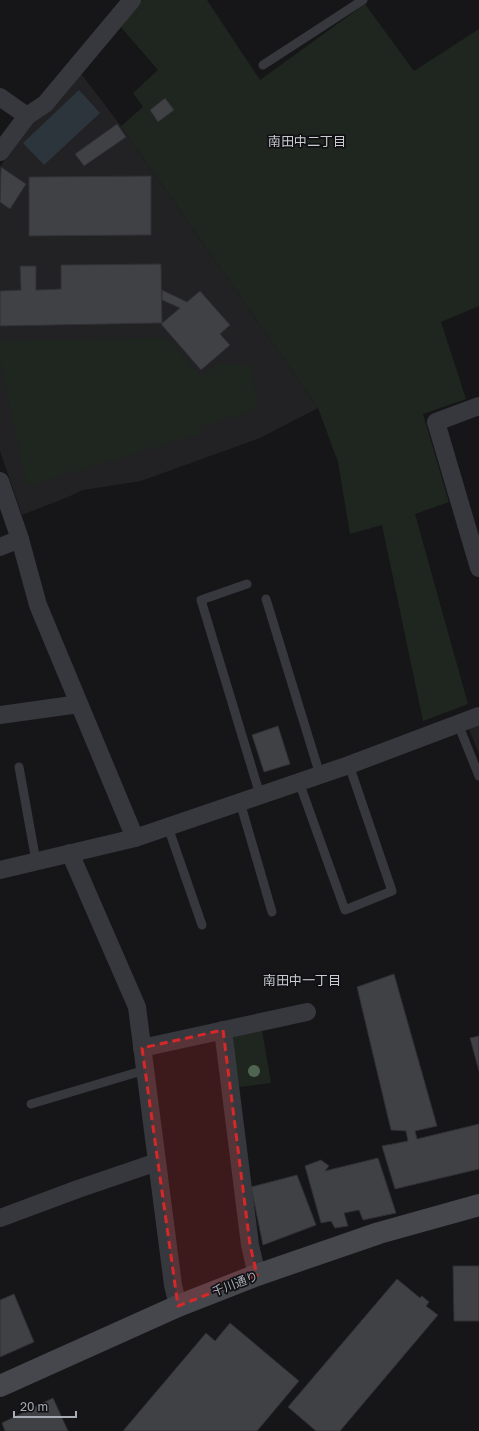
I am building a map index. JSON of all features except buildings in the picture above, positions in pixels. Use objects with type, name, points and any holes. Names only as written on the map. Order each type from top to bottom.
[{"type":"main road","name":"千川通り","points":[[0,1386],[178,1306],[257,1275],[378,1233],[479,1205]]},
{"type":"street","points":[[0,152],[28,116],[45,104],[132,0]]},
{"type":"street","points":[[0,97],[28,116]]},
{"type":"street","points":[[479,406],[436,422],[479,568]]},
{"type":"street","points":[[0,481],[20,539],[38,605],[135,838]]},
{"type":"street","points":[[0,546],[20,539]]},
{"type":"street","points":[[0,715],[79,704]]},
{"type":"street","points":[[0,870],[135,838],[349,765],[479,716]]},
{"type":"street","points":[[70,854],[137,1007],[173,1285],[178,1306]]},
{"type":"street","points":[[142,1048],[307,1012]]},
{"type":"street","points":[[222,1030],[250,1245],[257,1275]]},
{"type":"street","points":[[0,1218],[157,1162]]},
{"type":"lane","points":[[263,65],[362,0]]},
{"type":"lane","points":[[247,584],[201,600],[260,795]]},
{"type":"lane","points":[[266,599],[320,774]]},
{"type":"lane","points":[[458,724],[479,776]]},
{"type":"lane","points":[[299,782],[345,910],[392,891],[349,765]]},
{"type":"lane","points":[[19,767],[36,861]]},
{"type":"lane","points":[[240,802],[272,912]]},
{"type":"lane","points":[[168,827],[202,924]]},
{"type":"lane","points":[[31,1104],[145,1070]]},
{"type":"highlighted area","points":[[223,1030],[250,1245],[257,1275],[178,1306],[142,1048]]},
{"type":"shaded area","points":[[138,0],[207,0],[260,80],[365,4],[414,71],[479,29],[479,306],[441,322],[466,399],[423,414],[449,502],[415,514],[468,704],[423,721],[382,525],[350,534],[338,462],[318,408],[121,126],[143,107],[133,93],[158,70],[119,25]]},
{"type":"shaded area","points":[[79,71],[121,126],[318,408],[260,438],[141,481],[83,490],[22,515],[0,451],[0,167],[26,129],[47,109]]},
{"type":"shaded area","points":[[79,90],[100,113],[44,165],[23,143]]},
{"type":"shaded area","points":[[167,338],[202,377],[216,364],[252,365],[258,409],[199,427],[200,434],[27,486],[0,362],[1,341]]},
{"type":"shaded area","points":[[479,720],[479,754],[467,724]]},
{"type":"shaded area","points":[[262,1030],[271,1083],[239,1087],[232,1037]]},
{"type":"district","name":"南田中二丁目","points":[[307,141]]},
{"type":"district","name":"南田中一丁目","points":[[302,980]]}]
